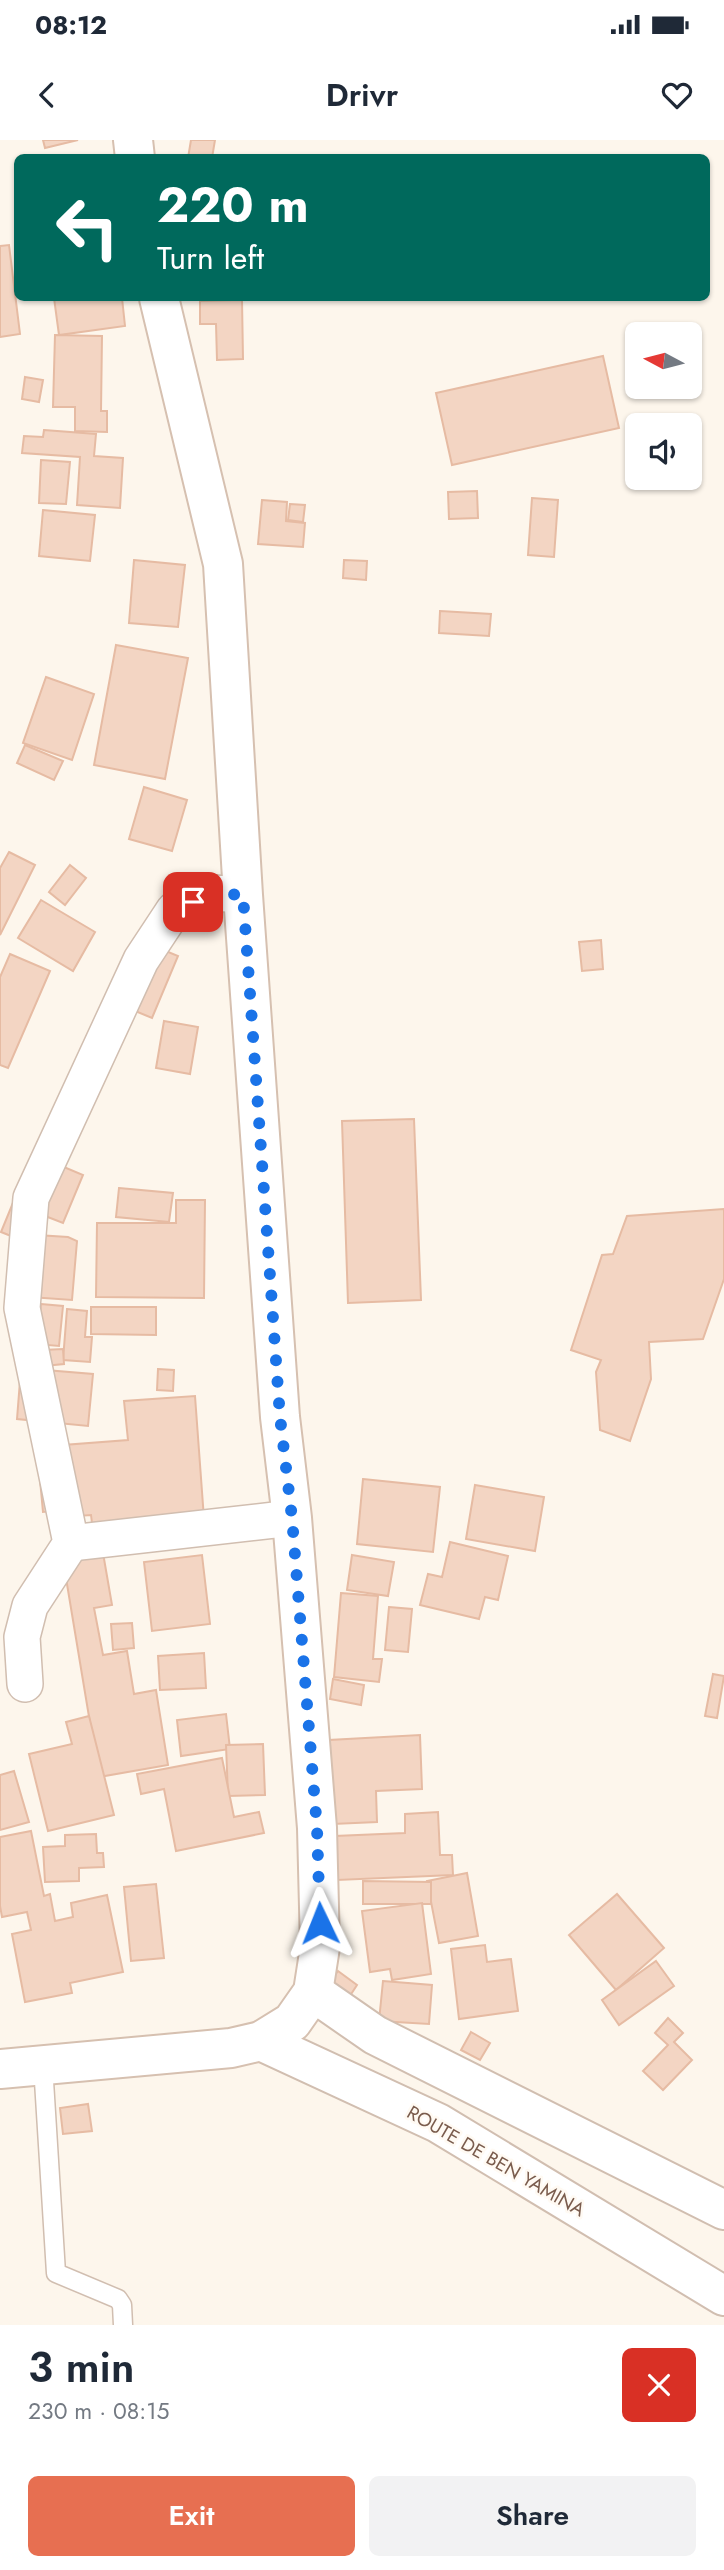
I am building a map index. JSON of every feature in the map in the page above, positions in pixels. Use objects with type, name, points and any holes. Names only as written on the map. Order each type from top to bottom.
[{"type":"main road","points":[[0,2069],[231,2048],[261,2041],[292,2022],[313,1992],[320,1947],[317,1828],[292,1518],[280,1417],[243,895],[223,564],[160,301]]},
{"type":"main road","points":[[313,1992],[375,2035],[724,2210]]},
{"type":"main road","name":"ROUTE DE BEN YAMINA","points":[[261,2041],[438,2123],[724,2297]]},
{"type":"street","points":[[25,1684],[22,1637],[30,1606],[71,1543],[22,1308],[31,1198],[141,960],[174,910],[212,893],[243,895]]},
{"type":"street","points":[[71,1543],[292,1518]]},
{"type":"lane","points":[[43,2066],[56,2273],[118,2299],[122,2305],[123,2325]]},
{"type":"building","points":[[43,140],[78,140],[45,148]]},
{"type":"building","points":[[191,140],[215,140],[213,154],[189,154]]},
{"type":"building","points":[[9,245],[20,334],[0,337],[0,246]]},
{"type":"building","points":[[54,301],[122,301],[125,326],[59,335]]},
{"type":"building","points":[[200,301],[242,301],[243,359],[217,360],[216,324],[200,324]]},
{"type":"building","points":[[55,335],[102,336],[101,411],[107,411],[107,432],[75,431],[75,407],[53,407]]},
{"type":"building","points":[[603,356],[619,428],[452,465],[436,393]]},
{"type":"building","points":[[25,377],[43,380],[39,402],[22,399]]},
{"type":"building","points":[[44,430],[96,434],[94,456],[123,458],[120,508],[77,505],[80,457],[22,453],[24,436],[43,437]]},
{"type":"building","points":[[41,460],[70,462],[66,504],[39,503]]},
{"type":"building","points":[[477,491],[478,518],[449,519],[448,492]]},
{"type":"building","points":[[532,498],[558,500],[554,557],[528,555]]},
{"type":"building","points":[[262,500],[287,502],[286,521],[305,523],[303,547],[258,544]]},
{"type":"building","points":[[290,504],[305,505],[303,522],[288,520]]},
{"type":"building","points":[[43,510],[95,515],[90,561],[39,556]]},
{"type":"building","points":[[134,560],[185,565],[178,627],[129,623]]},
{"type":"building","points":[[344,560],[367,561],[366,580],[343,578]]},
{"type":"building","points":[[440,611],[491,614],[489,636],[439,633]]},
{"type":"building","points":[[116,645],[188,658],[165,779],[94,765]]},
{"type":"building","points":[[46,677],[94,694],[72,760],[23,743]]},
{"type":"building","points":[[25,745],[63,761],[54,780],[17,763]]},
{"type":"building","points":[[144,787],[187,800],[172,851],[129,839]]},
{"type":"building","points":[[9,852],[35,865],[0,935],[0,868]]},
{"type":"building","points":[[70,865],[86,878],[65,905],[49,892]]},
{"type":"building","points":[[41,900],[95,932],[73,971],[18,938]]},
{"type":"building","points":[[137,939],[178,956],[152,1018],[111,1001]]},
{"type":"building","points":[[601,940],[603,969],[582,971],[579,942]]},
{"type":"building","points":[[10,954],[50,971],[8,1068],[0,1065],[0,977]]},
{"type":"building","points":[[164,1021],[198,1027],[190,1074],[156,1068]]},
{"type":"building","points":[[414,1119],[421,1300],[348,1303],[342,1121]]},
{"type":"building","points":[[33,1154],[83,1175],[63,1223],[40,1214],[37,1235],[68,1237],[77,1241],[72,1300],[16,1296],[21,1240],[1,1232]]},
{"type":"building","points":[[119,1188],[173,1193],[169,1222],[116,1217]]},
{"type":"building","points":[[176,1200],[205,1200],[204,1298],[96,1297],[97,1223],[176,1223]]},
{"type":"building","points":[[724,1209],[724,1279],[703,1339],[649,1342],[651,1379],[630,1441],[600,1430],[596,1372],[601,1360],[571,1350],[602,1255],[613,1254],[627,1216]]},
{"type":"building","points":[[41,1304],[63,1306],[59,1346],[23,1343],[39,1322]]},
{"type":"building","points":[[91,1307],[156,1307],[156,1335],[91,1334]]},
{"type":"building","points":[[67,1309],[87,1311],[85,1337],[92,1337],[90,1362],[63,1360]]},
{"type":"building","points":[[63,1349],[64,1364],[44,1366],[43,1350]]},
{"type":"building","points":[[21,1368],[93,1374],[88,1426],[17,1419]]},
{"type":"building","points":[[158,1369],[174,1370],[173,1391],[157,1390]]},
{"type":"building","points":[[195,1396],[204,1519],[151,1518],[92,1523],[91,1515],[65,1517],[64,1510],[43,1512],[37,1447],[128,1440],[124,1401]]},
{"type":"building","points":[[363,1479],[440,1487],[433,1552],[357,1544]]},
{"type":"building","points":[[475,1485],[544,1497],[535,1551],[466,1539]]},
{"type":"building","points":[[450,1542],[508,1556],[498,1600],[485,1597],[479,1619],[420,1605],[428,1574],[442,1577]]},
{"type":"building","points":[[103,1553],[112,1605],[94,1608],[103,1655],[127,1651],[134,1694],[156,1690],[168,1765],[99,1777],[63,1560]]},
{"type":"building","points":[[202,1555],[210,1624],[152,1631],[144,1562]]},
{"type":"building","points":[[352,1555],[394,1562],[388,1596],[347,1590]]},
{"type":"building","points":[[341,1593],[378,1596],[373,1659],[382,1659],[379,1682],[334,1677]]},
{"type":"building","points":[[389,1607],[412,1609],[408,1652],[385,1650]]},
{"type":"building","points":[[132,1623],[134,1648],[113,1650],[111,1624]]},
{"type":"building","points":[[204,1653],[206,1688],[160,1690],[158,1656]]},
{"type":"building","points":[[713,1674],[724,1676],[717,1718],[705,1716]]},
{"type":"building","points":[[333,1679],[364,1685],[361,1705],[330,1699]]},
{"type":"building","points":[[226,1714],[230,1749],[181,1756],[177,1720]]},
{"type":"building","points":[[89,1716],[114,1815],[48,1831],[29,1754],[72,1744],[66,1722]]},
{"type":"building","points":[[420,1735],[422,1789],[376,1791],[377,1822],[333,1824],[329,1740]]},
{"type":"building","points":[[263,1744],[265,1795],[228,1796],[226,1745]]},
{"type":"building","points":[[222,1758],[234,1817],[259,1812],[264,1833],[176,1851],[164,1789],[141,1794],[137,1774]]},
{"type":"building","points":[[14,1771],[29,1822],[0,1830],[0,1775]]},
{"type":"building","points":[[438,1812],[440,1855],[452,1855],[453,1875],[337,1880],[335,1836],[405,1833],[405,1814]]},
{"type":"building","points":[[31,1831],[44,1896],[50,1894],[55,1921],[73,1917],[71,1903],[107,1895],[123,1972],[70,1983],[72,1993],[25,2002],[12,1934],[31,1930],[27,1912],[2,1917],[0,1837]]},
{"type":"building","points":[[96,1834],[97,1853],[103,1853],[104,1867],[79,1868],[79,1881],[45,1882],[43,1847],[65,1846],[65,1835]]},
{"type":"building","points":[[467,1873],[478,1936],[439,1943],[427,1881]]},
{"type":"building","points":[[363,1881],[431,1882],[431,1904],[363,1904]]},
{"type":"building","points":[[156,1884],[164,1958],[131,1961],[124,1887]]},
{"type":"building","points":[[617,1894],[664,1948],[616,1990],[569,1935]]},
{"type":"building","points":[[422,1903],[431,1974],[392,1980],[390,1969],[370,1972],[362,1911]]},
{"type":"building","points":[[485,1945],[487,1962],[511,1959],[518,2011],[459,2019],[451,1949]]},
{"type":"building","points":[[656,1961],[674,1986],[619,2025],[602,2000]]},
{"type":"building","points":[[338,1971],[357,1985],[344,2005],[324,1990]]},
{"type":"building","points":[[383,1981],[432,1985],[429,2024],[379,2021]]},
{"type":"building","points":[[668,2018],[683,2033],[674,2042],[692,2060],[663,2090],[643,2071],[668,2045],[655,2033]]},
{"type":"building","points":[[471,2032],[490,2043],[480,2060],[461,2050]]},
{"type":"building","points":[[88,2104],[92,2131],[63,2134],[60,2108]]},
{"type":"route","points":[[193,902],[212,893],[243,895],[280,1417],[292,1518],[304,1697],[317,1828],[320,1923]]}]
